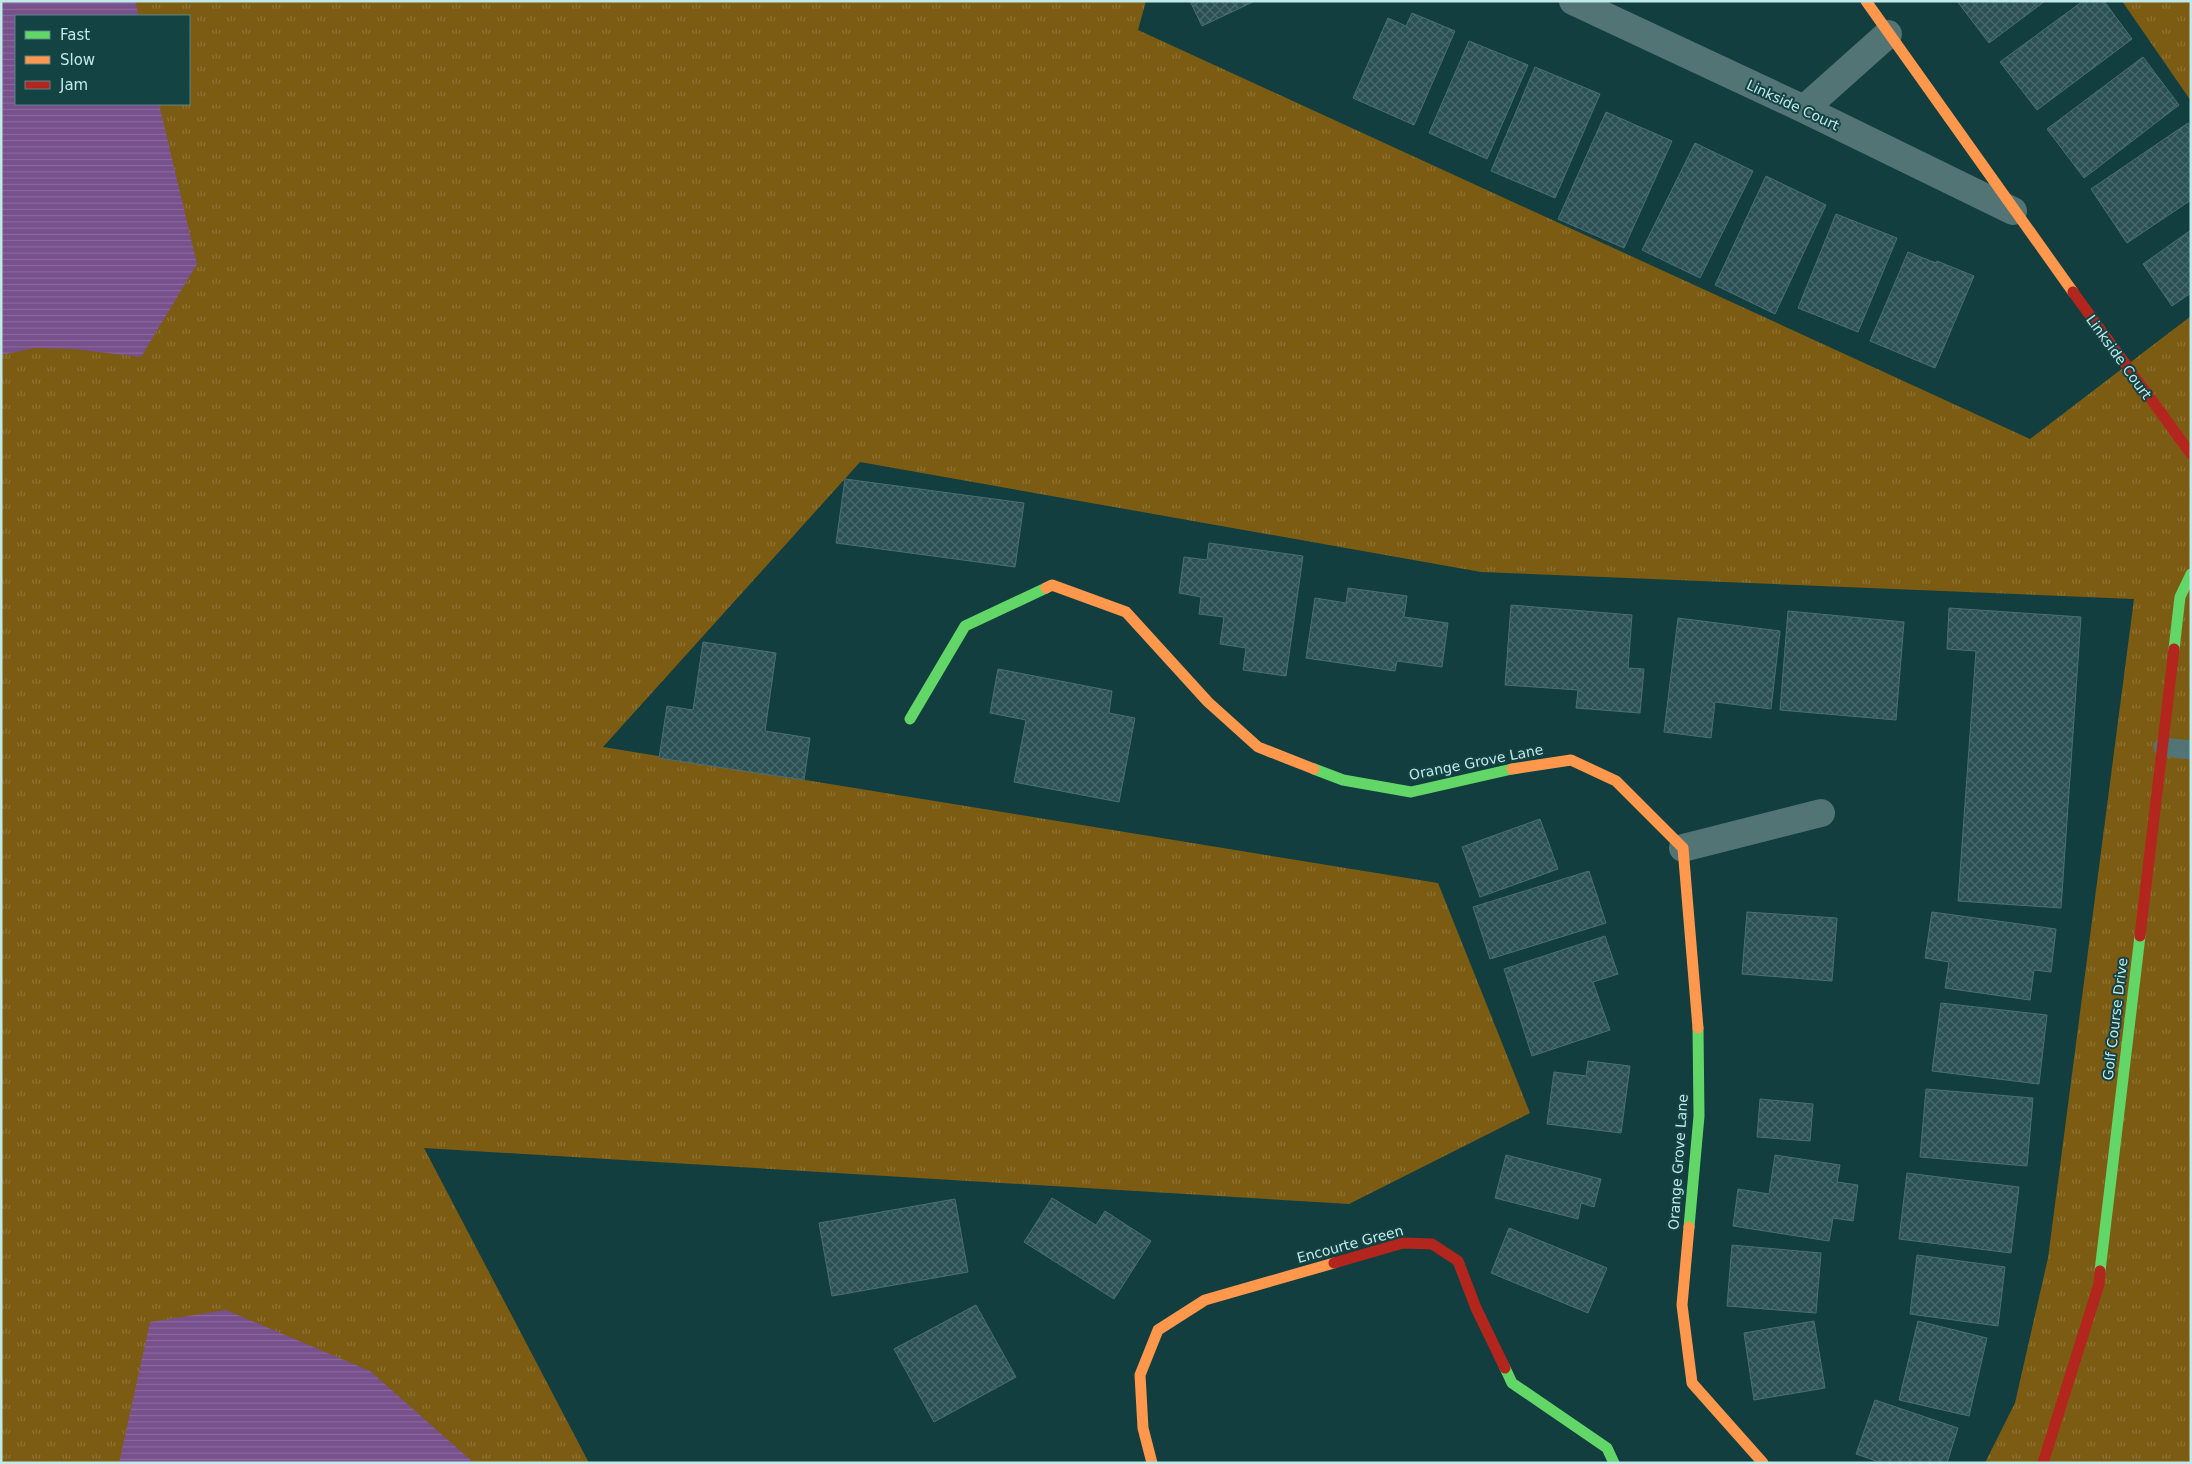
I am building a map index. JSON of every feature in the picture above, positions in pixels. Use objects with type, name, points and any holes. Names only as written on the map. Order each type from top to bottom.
[{"type":"street","name":"Linkside Court","points":[[1573,1],[1804,109],[2013,211]]},
{"type":"street","name":"Linkside Court","points":[[1866,1],[2013,211],[2191,454]]},
{"type":"street","points":[[1804,109],[1888,34]]},
{"type":"street","name":"Golf Course Drive","points":[[2043,1463],[2099,1284],[2180,597],[2191,574]]},
{"type":"street","name":"Orange Grove Lane","points":[[910,719],[965,626],[1052,585],[1126,612],[1208,702],[1258,747],[1343,780],[1411,792],[1527,765],[1571,760],[1616,781],[1683,848],[1698,1012],[1699,1116],[1682,1305],[1692,1383],[1763,1463]]},
{"type":"street","points":[[1683,848],[1821,813]]},
{"type":"street","name":"Encourte Green","points":[[1152,1463],[1143,1428],[1140,1375],[1158,1330],[1205,1300],[1403,1243],[1432,1244],[1458,1260],[1476,1308],[1512,1383],[1607,1448],[1614,1463]]},
{"type":"lane","points":[[2163,747],[2191,750]]},
{"type":"green space","points":[[1,1],[1146,1],[1138,30],[2030,439],[2191,316],[2191,1463],[1985,1463],[2015,1403],[2048,1258],[2134,599],[1481,572],[860,462],[603,747],[1438,883],[1530,1113],[1349,1204],[424,1148],[589,1463],[1,1463]]},
{"type":"green space","points":[[2122,1],[2191,1],[2191,101]]},
{"type":"green space","points":[[2191,1174],[2191,1303],[2177,1301]]},
{"type":"shaded area","points":[[1,1],[135,1],[139,15],[15,15],[15,105],[159,105],[197,264],[141,357],[73,349],[35,348],[1,355]]},
{"type":"shaded area","points":[[226,1310],[370,1371],[474,1463],[119,1463],[150,1322]]},
{"type":"building","points":[[1190,1],[1255,1],[1202,26]]},
{"type":"building","points":[[1957,1],[2045,1],[1989,43]]},
{"type":"building","points":[[2083,1],[2104,1],[2132,39],[2037,110],[2000,62]]},
{"type":"building","points":[[1412,13],[1455,31],[1414,125],[1353,98],[1388,18],[1406,26]]},
{"type":"building","points":[[1469,41],[1528,65],[1487,159],[1429,133]]},
{"type":"building","points":[[2143,57],[2179,105],[2084,178],[2047,129]]},
{"type":"building","points":[[1535,67],[1600,94],[1555,198],[1491,171]]},
{"type":"building","points":[[1606,112],[1672,141],[1624,248],[1558,219]]},
{"type":"building","points":[[2188,123],[2191,127],[2191,200],[2127,243],[2091,189]]},
{"type":"building","points":[[1695,143],[1753,171],[1700,278],[1642,250]]},
{"type":"building","points":[[1766,176],[1826,205],[1775,314],[1715,285]]},
{"type":"building","points":[[1836,214],[1897,238],[1858,332],[1798,308]]},
{"type":"building","points":[[2191,230],[2191,293],[2172,306],[2143,264]]},
{"type":"building","points":[[1908,252],[1974,276],[1935,368],[1870,341]]},
{"type":"building","points":[[845,479],[1024,503],[1015,567],[836,543]]},
{"type":"building","points":[[1209,543],[1303,556],[1286,676],[1243,670],[1246,648],[1220,644],[1224,617],[1199,614],[1201,597],[1179,593],[1184,557],[1207,560]]},
{"type":"building","points":[[1348,588],[1407,596],[1404,617],[1448,623],[1442,667],[1397,661],[1395,671],[1306,658],[1315,598],[1346,603]]},
{"type":"building","points":[[1511,605],[1632,615],[1628,668],[1644,669],[1640,713],[1576,708],[1578,690],[1505,685]]},
{"type":"building","points":[[1949,608],[2081,617],[2061,908],[1958,901],[1976,651],[1947,649]]},
{"type":"building","points":[[1788,611],[1904,622],[1896,720],[1780,710]]},
{"type":"building","points":[[1678,618],[1780,631],[1771,709],[1715,702],[1711,738],[1664,732]]},
{"type":"building","points":[[703,642],[776,653],[765,731],[810,738],[804,780],[659,758],[667,706],[693,710]]},
{"type":"building","points":[[998,669],[1112,691],[1109,713],[1135,718],[1119,802],[1014,782],[1026,720],[990,713]]},
{"type":"building","points":[[1540,819],[1558,869],[1480,897],[1462,847]]},
{"type":"building","points":[[1589,871],[1606,923],[1490,959],[1473,907]]},
{"type":"building","points":[[1747,912],[1837,918],[1832,981],[1742,974]]},
{"type":"building","points":[[1932,912],[2056,929],[2051,972],[2034,970],[2030,1000],[1945,988],[1949,962],[1925,958]]},
{"type":"building","points":[[1605,936],[1618,974],[1593,982],[1610,1030],[1532,1056],[1504,969]]},
{"type":"building","points":[[1941,1003],[2047,1015],[2039,1084],[1932,1071]]},
{"type":"building","points":[[1588,1061],[1630,1066],[1621,1133],[1547,1124],[1554,1072],[1586,1076]]},
{"type":"building","points":[[1926,1089],[2033,1098],[2027,1166],[1920,1157]]},
{"type":"building","points":[[1760,1099],[1813,1104],[1810,1141],[1757,1137]]},
{"type":"building","points":[[1506,1155],[1601,1179],[1594,1207],[1581,1203],[1578,1219],[1495,1198]]},
{"type":"building","points":[[1775,1155],[1840,1165],[1837,1182],[1858,1185],[1853,1221],[1833,1218],[1829,1241],[1733,1226],[1738,1189],[1769,1194]]},
{"type":"building","points":[[1907,1173],[2019,1187],[2011,1253],[1899,1239]]},
{"type":"building","points":[[1052,1198],[1096,1225],[1105,1211],[1151,1241],[1114,1299],[1024,1242]]},
{"type":"building","points":[[955,1199],[968,1272],[832,1296],[819,1223]]},
{"type":"building","points":[[1509,1228],[1607,1268],[1588,1313],[1491,1273]]},
{"type":"building","points":[[1732,1245],[1821,1253],[1816,1313],[1727,1306]]},
{"type":"building","points":[[1917,1255],[2005,1267],[1998,1326],[1910,1314]]},
{"type":"building","points":[[976,1305],[1016,1377],[934,1422],[894,1349]]},
{"type":"building","points":[[1814,1321],[1825,1388],[1754,1400],[1744,1333]]},
{"type":"building","points":[[1918,1321],[1987,1338],[1969,1416],[1899,1400]]},
{"type":"building","points":[[1875,1400],[1958,1428],[1947,1463],[1882,1463],[1856,1454]]},
{"type":"traffic: fast","points":[[2174,649],[2180,597],[2191,574]]},
{"type":"traffic: fast","points":[[910,719],[965,626],[1046,588]]},
{"type":"traffic: fast","points":[[1314,769],[1343,780],[1411,792],[1512,769]]},
{"type":"traffic: fast","points":[[2100,1271],[2140,936]]},
{"type":"traffic: fast","points":[[1689,1227],[1699,1116],[1698,1028]]},
{"type":"traffic: fast","points":[[1505,1368],[1512,1383],[1607,1448],[1614,1463]]},
{"type":"traffic: slow","points":[[1866,1],[2073,292]]},
{"type":"traffic: slow","points":[[1046,588],[1052,585],[1126,612],[1208,702],[1258,747],[1314,769]]},
{"type":"traffic: slow","points":[[1512,769],[1571,760],[1616,781],[1683,848],[1698,1028]]},
{"type":"traffic: slow","points":[[1689,1227],[1682,1305],[1692,1383],[1763,1463]]},
{"type":"traffic: slow","points":[[1152,1463],[1143,1428],[1140,1375],[1158,1330],[1205,1300],[1334,1263]]},
{"type":"traffic: jam","points":[[2073,292],[2191,454]]},
{"type":"traffic: jam","points":[[2140,936],[2174,649]]},
{"type":"traffic: jam","points":[[1334,1263],[1403,1243],[1432,1244],[1458,1261],[1476,1308],[1505,1368]]},
{"type":"traffic: jam","points":[[2043,1463],[2099,1284],[2100,1271]]}]
